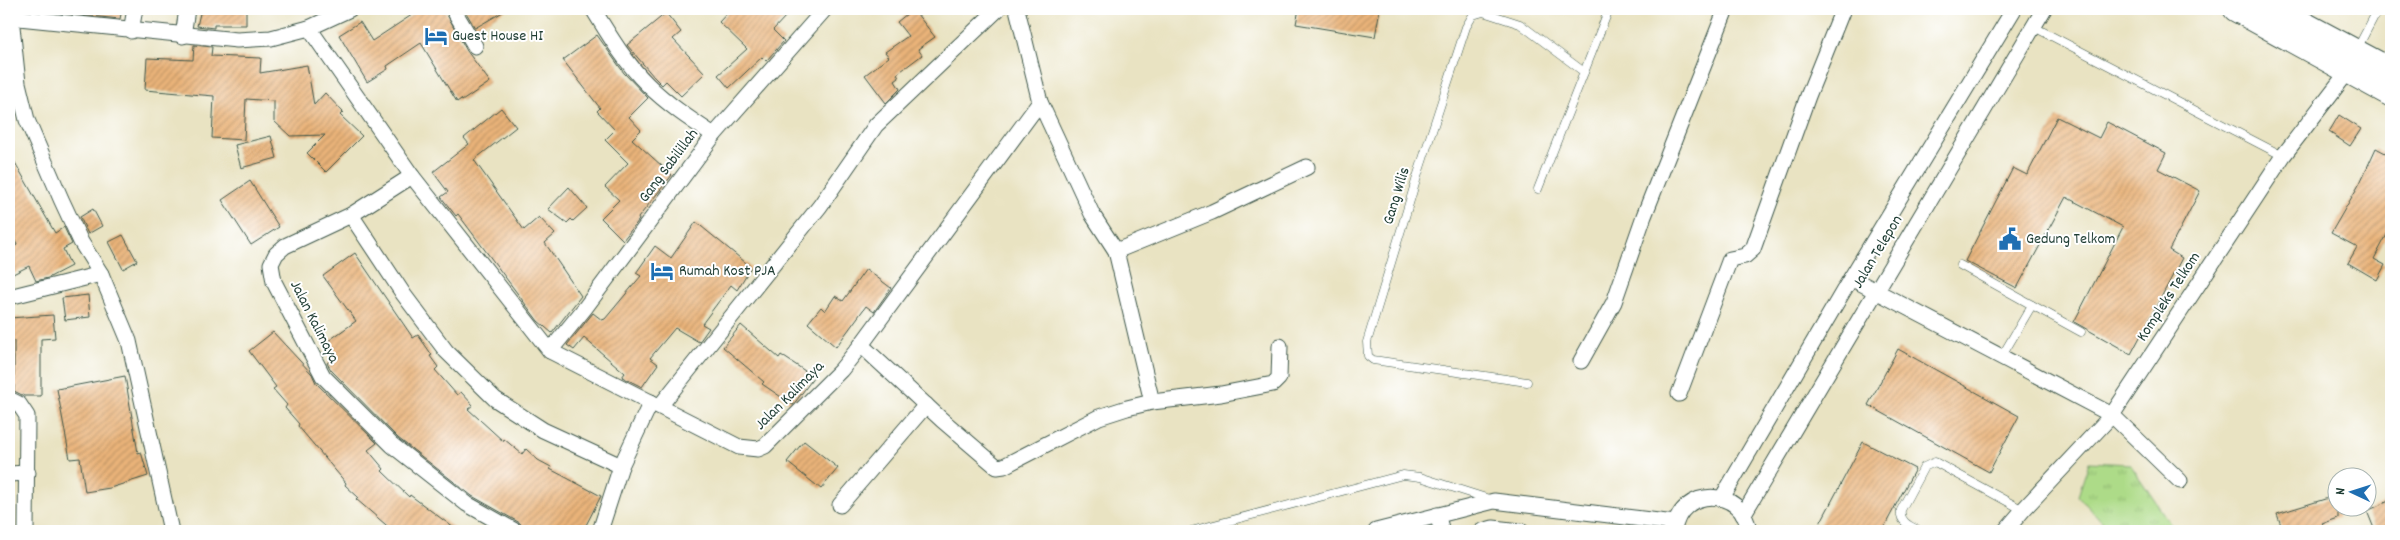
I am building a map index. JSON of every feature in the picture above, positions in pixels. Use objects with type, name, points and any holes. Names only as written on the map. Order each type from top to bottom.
[{"type":"main road","points":[[2236,9],[2353,61],[2391,71]]},
{"type":"main road","points":[[2276,9],[2353,61],[2391,94]]},
{"type":"street","points":[[131,31],[135,9]]},
{"type":"street","points":[[183,36],[187,9]]},
{"type":"street","points":[[171,531],[129,341],[100,274],[81,242],[26,120],[18,83],[10,17],[59,16],[131,31],[237,40],[271,38],[309,28],[350,9]]},
{"type":"street","points":[[453,9],[475,46]]},
{"type":"street","points":[[593,9],[619,51],[646,84],[682,114],[714,135]]},
{"type":"street","name":"Gang Sabilillah","points":[[550,351],[585,308],[714,135],[825,9]]},
{"type":"street","points":[[600,531],[620,466],[655,404],[820,206],[876,125],[998,9]]},
{"type":"street","points":[[1017,9],[1040,102],[1092,214],[1116,251],[1152,402]]},
{"type":"street","points":[[1581,361],[1614,302],[1644,216],[1726,9]]},
{"type":"street","points":[[1679,394],[1730,259],[1745,256],[1753,249],[1808,96],[1843,9]]},
{"type":"street","name":"Jalan Telepon","points":[[1722,498],[1851,278],[2014,9]]},
{"type":"street","name":"Jalan Telepon","points":[[1743,514],[2044,9]]},
{"type":"street","name":"Jalan Kalimaya","points":[[309,28],[412,176],[550,351],[739,447],[758,449],[765,446],[841,370],[1040,102]]},
{"type":"street","name":"Kompleks Telkom","points":[[2005,531],[2112,415],[2283,156],[2353,61]]},
{"type":"street","points":[[1116,251],[1212,212],[1306,167]]},
{"type":"street","name":"Jalan Kalimaya","points":[[412,176],[351,215],[286,246],[276,254],[271,264],[274,282],[323,376],[392,445],[467,504],[515,531]]},
{"type":"street","points":[[351,215],[404,295],[446,351],[495,400],[543,430],[620,466]]},
{"type":"street","points":[[9,297],[100,274]]},
{"type":"street","points":[[1851,278],[1874,292],[2002,356],[2112,415],[2180,481]]},
{"type":"street","points":[[861,345],[991,464],[997,467],[1004,466],[1099,417],[1152,402],[1221,394],[1273,384],[1279,378],[1280,346]]},
{"type":"street","points":[[9,399],[19,404],[27,416],[26,531]]},
{"type":"street","points":[[840,505],[926,405]]},
{"type":"street","points":[[9,474],[28,473]]},
{"type":"street","points":[[1376,531],[1494,501],[1674,527],[1682,510],[1693,501],[1707,496],[1722,498],[1734,504],[1743,514],[1749,531]]},
{"type":"street","points":[[1494,501],[1488,530],[1521,531]]},
{"type":"street","points":[[1437,515],[1442,531]]},
{"type":"lane","points":[[1538,189],[1609,9]]},
{"type":"lane","points":[[2353,61],[2378,9]]},
{"type":"lane","name":"Gang Wilis","points":[[1527,382],[1373,360],[1368,356],[1367,342],[1466,26],[1474,16],[1483,12],[1520,24],[1584,72]]},
{"type":"lane","points":[[2034,27],[2283,156]]},
{"type":"lane","points":[[1960,265],[2081,332]]},
{"type":"lane","points":[[2002,356],[2032,305]]},
{"type":"lane","points":[[1920,531],[1903,521],[1900,516],[1901,510],[1924,467],[1935,462],[2023,510]]},
{"type":"lane","points":[[1191,531],[1403,475],[1420,477],[1494,501]]},
{"type":"green space","points":[[2089,462],[2130,464],[2175,531],[2111,531],[2078,496]]},
{"type":"building","points":[[72,9],[122,9],[120,19],[71,14]]},
{"type":"building","points":[[201,9],[246,9],[246,25],[214,25],[214,28],[197,26]]},
{"type":"building","points":[[421,9],[444,9],[467,51],[490,82],[462,101],[461,99],[457,102],[421,43],[387,66],[388,69],[367,82],[339,35],[360,22],[372,41]]},
{"type":"building","points":[[464,9],[508,9],[475,28]]},
{"type":"building","points":[[731,9],[779,9],[786,16],[773,30],[784,41],[766,61],[762,57],[729,88],[718,75],[747,49],[719,22]]},
{"type":"building","points":[[913,9],[935,37],[918,49],[922,55],[897,74],[899,78],[895,81],[900,89],[886,103],[865,75],[889,57],[885,52],[908,36],[897,22]]},
{"type":"building","points":[[1299,9],[1380,9],[1375,37],[1296,24]]},
{"type":"building","points":[[666,13],[681,32],[673,39],[705,73],[681,96],[666,81],[662,85],[627,45]]},
{"type":"building","points":[[597,35],[624,73],[648,98],[629,117],[641,130],[632,139],[672,175],[623,240],[601,218],[619,200],[605,187],[628,163],[605,140],[615,130],[597,111],[600,108],[563,60]]},
{"type":"building","points":[[194,45],[212,47],[211,56],[261,58],[260,73],[307,65],[314,105],[325,93],[343,112],[340,115],[362,136],[326,172],[307,153],[325,135],[290,136],[274,121],[274,101],[246,99],[244,140],[212,138],[214,96],[145,90],[147,58],[193,60]]},
{"type":"building","points":[[501,108],[516,127],[474,160],[524,230],[539,217],[555,234],[545,243],[581,296],[552,333],[538,321],[458,214],[456,216],[441,197],[448,192],[433,172],[469,144],[464,138]]},
{"type":"building","points":[[2339,115],[2361,129],[2350,146],[2329,132]]},
{"type":"building","name":"Gedung Telkom","points":[[2057,117],[2099,138],[2107,122],[2166,153],[2158,169],[2200,191],[2169,250],[2182,258],[2131,354],[2074,322],[2123,227],[2066,197],[2017,288],[1965,261],[2013,168],[2027,175]]},
{"type":"building","points":[[271,136],[277,158],[241,168],[235,145]]},
{"type":"building","points":[[2376,148],[2391,156],[2391,227],[2374,259],[2385,265],[2377,280],[2348,263],[2357,247],[2331,233],[2360,183]]},
{"type":"building","points":[[9,152],[55,233],[64,227],[72,244],[63,249],[71,266],[48,278],[36,281],[29,266],[9,276],[9,249],[17,245],[9,228]]},
{"type":"building","points":[[250,181],[279,227],[251,245],[222,200]]},
{"type":"building","points":[[569,187],[587,208],[573,221],[571,219],[567,223],[548,209]]},
{"type":"building","points":[[93,209],[102,226],[88,234],[80,217]]},
{"type":"building","points":[[696,222],[751,267],[737,290],[731,285],[702,324],[709,328],[699,342],[675,328],[650,358],[658,364],[642,387],[622,377],[625,373],[584,338],[574,350],[567,345],[593,313],[602,320],[605,319],[641,276],[636,273],[655,246],[671,258]]},
{"type":"building","points":[[123,235],[137,261],[123,269],[109,242]]},
{"type":"building","points":[[355,253],[413,338],[418,335],[432,355],[430,356],[438,367],[435,370],[457,395],[461,392],[473,405],[468,409],[503,441],[504,439],[522,454],[526,449],[538,460],[551,467],[550,469],[601,496],[583,531],[524,531],[520,523],[472,496],[398,438],[331,370],[327,363],[334,358],[324,344],[356,321],[323,276]]},
{"type":"building","points":[[866,269],[891,288],[874,312],[866,306],[836,347],[808,323],[821,307],[825,311],[835,296],[843,301]]},
{"type":"building","points":[[88,295],[90,317],[65,320],[62,298]]},
{"type":"building","points":[[53,315],[55,338],[41,339],[41,396],[24,396],[14,391],[14,340],[9,340],[9,318]]},
{"type":"building","points":[[741,325],[779,358],[781,355],[814,377],[793,405],[762,384],[764,382],[723,347]]},
{"type":"building","points":[[273,332],[312,374],[316,383],[377,443],[368,450],[384,469],[382,471],[409,497],[410,495],[458,531],[393,531],[356,499],[358,497],[345,485],[346,483],[298,426],[299,424],[285,408],[287,405],[273,389],[276,387],[249,351]]},
{"type":"building","points":[[1898,349],[2019,416],[1989,472],[1868,405]]},
{"type":"building","points":[[125,376],[138,453],[141,452],[148,476],[110,488],[85,492],[80,458],[70,459],[57,389]]},
{"type":"building","points":[[804,441],[838,468],[821,489],[787,462]]},
{"type":"building","points":[[1863,442],[1915,469],[1882,531],[1816,531]]},
{"type":"building","points":[[2328,498],[2328,518],[2338,518],[2322,524],[2325,531],[2283,531],[2277,514]]},
{"type":"building","points":[[2391,500],[2391,531],[2375,531],[2370,518],[2378,518],[2378,506]]},
{"type":"place","name":"Guest House HI","points":[[436,36]]},
{"type":"place","name":"Gedung Telkom","points":[[2010,239]]},
{"type":"place","name":"Rumah Kost PJA","points":[[662,271]]}]
